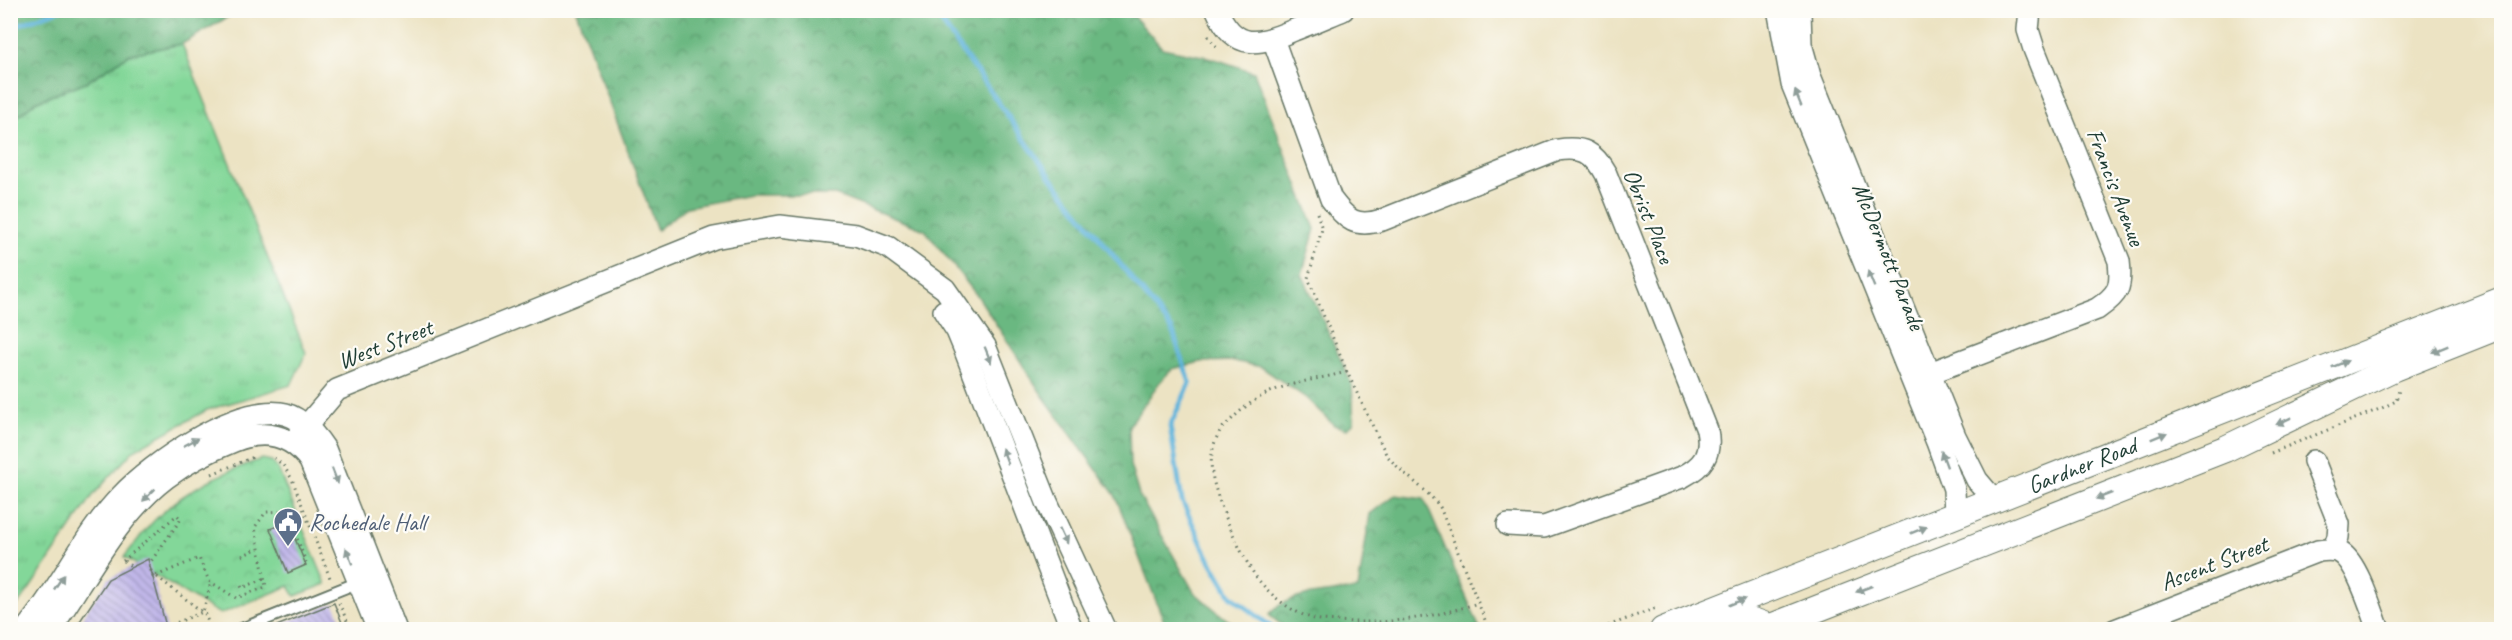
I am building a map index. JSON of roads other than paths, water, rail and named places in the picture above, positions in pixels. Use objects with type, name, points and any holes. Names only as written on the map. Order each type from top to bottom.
[{"type":"street","points":[[1218,10],[1224,27],[1233,36],[1244,41],[1258,43],[1342,10]]},
{"type":"street","name":"Francis Avenue","points":[[1930,373],[2097,309],[2118,291],[2121,277],[2118,261],[2034,49],[2028,30],[2030,10]]},
{"type":"street","points":[[1775,12],[1785,15],[1800,11]]},
{"type":"street","name":"McDermott Parade","points":[[1800,11],[1801,44],[1810,76],[1955,436],[1977,480],[1994,500]]},
{"type":"street","name":"McDermott Parade","points":[[1775,12],[1792,84],[1937,441],[1954,489],[1955,516]]},
{"type":"street","name":"Obrist Place","points":[[1273,39],[1331,199],[1345,216],[1357,223],[1370,224],[1558,150],[1573,147],[1597,159],[1606,174],[1707,430],[1710,444],[1698,469],[1682,477],[1544,527],[1508,525]]},
{"type":"street","name":"West Street","points":[[300,434],[337,390],[714,238],[780,226],[856,235]]},
{"type":"street","points":[[856,235],[888,247],[945,290],[985,346],[1047,502],[1106,630]]},
{"type":"street","points":[[856,235],[896,262],[934,297],[957,331],[1072,630]]},
{"type":"street","name":"Gardner Road","points":[[1663,630],[1718,624],[1955,516],[2502,300]]},
{"type":"street","name":"Gardner Road","points":[[1766,628],[2225,449],[2394,368],[2502,325]]},
{"type":"street","points":[[25,630],[120,496],[154,465],[195,440],[256,414],[282,413],[300,434],[302,449],[367,579],[396,630]]},
{"type":"street","points":[[50,630],[108,544],[134,510],[165,479],[185,465],[247,436],[300,434]]},
{"type":"street","points":[[2314,461],[2339,524],[2333,550],[2343,553],[2352,564],[2379,630]]},
{"type":"street","points":[[1026,511],[1047,502]]},
{"type":"street","name":"Ascent Street","points":[[2115,630],[2318,550],[2333,550]]},
{"type":"street","points":[[367,579],[378,630]]},
{"type":"street","points":[[1718,624],[1753,621],[1766,628]]},
{"type":"lane","points":[[239,630],[367,579]]},
{"type":"waterway","points":[[10,28],[59,10]]},
{"type":"waterway","points":[[933,10],[1053,180],[1172,329],[1190,383],[1170,426],[1182,501],[1207,555],[1231,596],[1275,630]]},
{"type":"place","name":"Rochedale Hall","points":[[288,548]]}]
